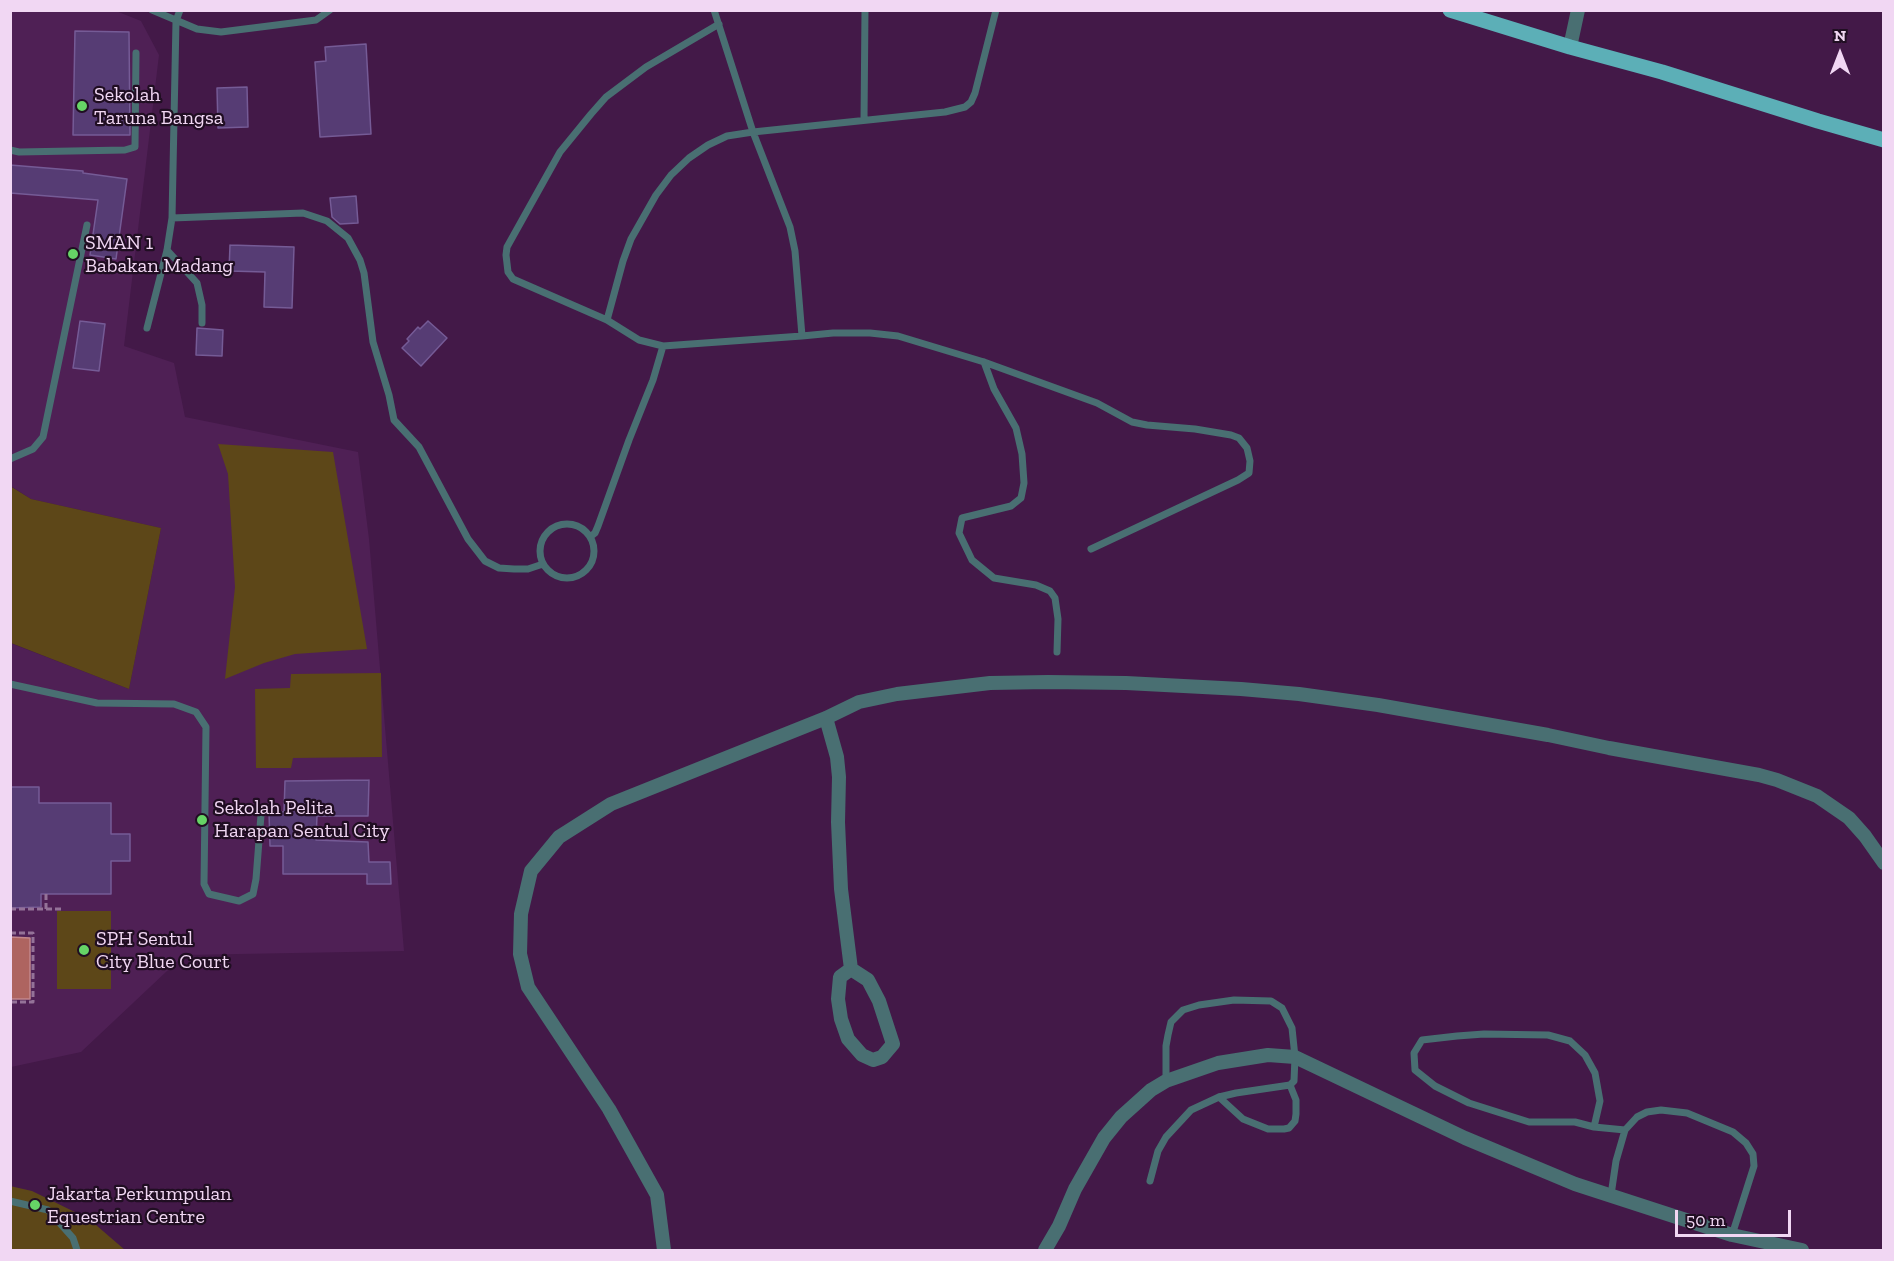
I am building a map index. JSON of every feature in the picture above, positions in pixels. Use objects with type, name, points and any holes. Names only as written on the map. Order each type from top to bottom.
[{"type":"main road","points":[[1450,10],[1884,140]]},
{"type":"street","points":[[1570,47],[1578,10]]},
{"type":"street","points":[[664,1251],[657,1195],[609,1108],[528,987],[520,954],[522,914],[531,871],[559,837],[611,804],[826,718],[859,702],[897,694],[990,683],[1126,683],[1299,694],[1428,713],[1777,780],[1817,796],[1849,818],[1884,863]]},
{"type":"street","points":[[826,718],[837,757],[839,777],[838,822],[841,889],[851,969],[868,980],[879,1001],[893,1044],[882,1058],[873,1060],[862,1055],[848,1039],[841,1019],[838,999],[840,977],[851,969]]},
{"type":"street","points":[[1045,1251],[1075,1189],[1104,1138],[1121,1117],[1151,1090],[1166,1081],[1218,1063],[1268,1055],[1295,1058],[1533,1168],[1575,1184],[1732,1235],[1802,1251]]},
{"type":"lane","points":[[152,10],[197,29],[220,32],[316,20],[330,10]]},
{"type":"lane","points":[[147,328],[167,250],[172,218],[176,21],[180,10]]},
{"type":"lane","points":[[714,10],[753,132],[793,238],[802,336]]},
{"type":"lane","points":[[864,10],[864,120]]},
{"type":"lane","points":[[607,320],[631,239],[656,195],[671,175],[689,158],[727,136],[945,112],[965,107],[971,102],[975,93],[996,10]]},
{"type":"lane","points":[[719,24],[646,67],[606,97],[591,114],[560,152],[507,247],[508,272],[513,279],[607,320],[639,340],[663,346],[833,333],[898,336],[984,362],[1097,403],[1132,422],[1231,435],[1239,438],[1247,448],[1251,461],[1250,473],[1091,549]]},
{"type":"lane","points":[[10,150],[19,152],[125,150],[135,147],[136,54]]},
{"type":"lane","points":[[172,218],[303,213],[327,221],[343,234],[355,248],[364,273],[373,342],[394,420],[418,447],[468,538],[484,561],[499,568],[514,569],[528,569],[543,564]]},
{"type":"lane","points":[[10,459],[33,449],[43,437],[87,225]]},
{"type":"lane","points":[[167,250],[197,283],[202,305],[202,323]]},
{"type":"lane","points":[[590,537],[595,533],[628,440],[653,380],[663,346]]},
{"type":"lane","points":[[984,362],[994,389],[1016,428],[1022,453],[1024,483],[1021,498],[1011,506],[962,519],[959,533],[972,560],[994,578],[1036,585],[1050,591],[1055,598],[1058,619],[1057,652]]},
{"type":"lane","points":[[572,524],[590,537],[593,545],[592,560],[588,567],[576,576],[561,577],[543,564],[539,549],[541,541],[550,529],[557,525],[572,524]]},
{"type":"lane","points":[[10,684],[97,703],[174,704],[196,712],[206,727],[204,884],[209,894],[239,901],[253,894],[261,814]]},
{"type":"lane","points":[[1150,1181],[1158,1151],[1166,1137],[1191,1110],[1219,1097],[1290,1085],[1294,1081],[1295,1058],[1292,1028],[1282,1008],[1270,1001],[1234,1000],[1199,1005],[1183,1010],[1171,1022],[1166,1046],[1166,1081]]},
{"type":"lane","points":[[1594,1127],[1600,1101],[1595,1073],[1585,1055],[1570,1041],[1548,1035],[1457,1036],[1422,1040],[1414,1053],[1415,1070],[1435,1086],[1469,1103],[1529,1122],[1575,1122],[1594,1127],[1625,1130]]},
{"type":"lane","points":[[1219,1097],[1242,1119],[1268,1129],[1284,1129],[1289,1128],[1295,1121],[1296,1114],[1296,1100],[1290,1085]]},
{"type":"lane","points":[[1611,1195],[1616,1161],[1625,1130],[1637,1117],[1647,1112],[1687,1113],[1733,1132],[1746,1143],[1753,1154],[1754,1166],[1732,1235]]},
{"type":"lane","points":[[10,1201],[48,1210],[73,1238],[77,1251]]},
{"type":"path","points":[[46,894],[46,909]]},
{"type":"path","points":[[10,909],[62,909],[62,911]]},
{"type":"path","points":[[10,933],[33,933],[33,1002],[10,1002]]},
{"type":"shaded area","name":"Sekolah Pelita Harapan Sentul City","points":[[11,11],[116,11],[141,21],[159,55],[124,346],[174,363],[185,417],[358,452],[369,539],[404,951],[184,955],[81,1052],[11,1067],[10,643],[129,689],[161,528],[31,499],[11,486]]},
{"type":"shaded area","points":[[218,444],[333,452],[367,649],[295,654],[264,663],[225,679],[235,587],[228,474]]},
{"type":"shaded area","points":[[10,486],[31,499],[161,528],[129,689],[11,643]]},
{"type":"shaded area","points":[[381,673],[382,757],[293,758],[291,768],[256,768],[255,689],[290,688],[291,674]]},
{"type":"shaded area","name":"SPH Sentul City Blue Court","points":[[57,911],[111,911],[111,989],[57,989]]},
{"type":"shaded area","points":[[11,937],[30,938],[30,999],[11,999]]},
{"type":"shaded area","name":"Jakarta Perkumpulan Equestrian Centre","points":[[10,1186],[32,1191],[89,1219],[125,1250],[11,1250]]},
{"type":"building","name":"Sekolah Taruna Bangsa","points":[[75,31],[129,32],[130,135],[73,135]]},
{"type":"building","points":[[366,44],[371,134],[320,137],[315,62],[326,61],[325,47]]},
{"type":"building","points":[[247,87],[248,127],[218,128],[217,88]]},
{"type":"building","points":[[10,165],[83,171],[83,173],[127,179],[116,259],[90,255],[98,200],[10,193]]},
{"type":"building","points":[[356,196],[358,223],[340,224],[332,217],[330,198]]},
{"type":"building","points":[[230,245],[294,247],[292,308],[264,307],[265,272],[229,271]]},
{"type":"building","points":[[80,321],[105,324],[99,371],[73,368]]},
{"type":"building","points":[[428,321],[447,338],[421,366],[402,348],[418,327],[420,329]]},
{"type":"building","points":[[197,328],[223,330],[222,356],[196,355]]},
{"type":"building","points":[[369,780],[368,816],[317,816],[316,840],[368,842],[369,862],[390,862],[391,884],[367,884],[367,874],[283,874],[283,846],[270,846],[269,812],[284,812],[285,781]]},
{"type":"building","points":[[10,787],[39,787],[39,803],[111,803],[111,834],[130,834],[130,861],[111,861],[111,894],[41,894],[41,907],[10,908]]},
{"type":"place","name":"Sekolah Taruna Bangsa","points":[[82,106]]},
{"type":"place","name":"SMAN 1 Babakan Madang","points":[[73,254]]},
{"type":"place","name":"Sekolah Pelita Harapan Sentul City","points":[[202,820]]},
{"type":"place","name":"SPH Sentul City Blue Court","points":[[84,950]]},
{"type":"place","name":"Jakarta Perkumpulan Equestrian Centre","points":[[35,1205]]}]
